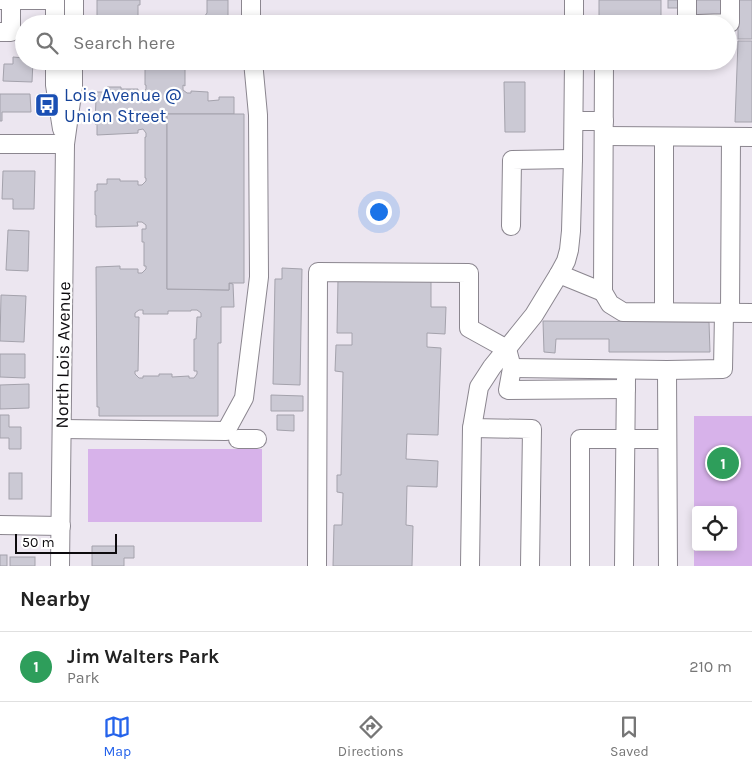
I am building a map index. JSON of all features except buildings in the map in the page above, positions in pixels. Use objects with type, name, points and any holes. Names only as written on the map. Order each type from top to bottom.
[{"type":"street","points":[[0,0],[55,0],[55,15]]},
{"type":"street","points":[[0,32],[11,32],[12,0]]},
{"type":"street","points":[[74,0],[74,15]]},
{"type":"street","points":[[251,0],[251,15]]},
{"type":"street","points":[[574,0],[574,15]]},
{"type":"street","points":[[687,0],[687,15]]},
{"type":"street","points":[[730,0],[730,15]]},
{"type":"street","name":"North Lois Avenue","points":[[55,70],[55,85],[65,144]]},
{"type":"street","name":"North Lois Avenue","points":[[60,566],[65,144],[74,70]]},
{"type":"street","points":[[62,430],[226,431],[244,398],[259,277],[258,115],[254,70]]},
{"type":"street","points":[[470,566],[472,428],[479,387],[492,367],[534,315],[566,261],[571,231],[574,70]]},
{"type":"street","points":[[604,70],[603,292],[610,304],[623,312],[752,313]]},
{"type":"street","points":[[574,121],[604,129],[664,137],[752,137]]},
{"type":"street","points":[[664,137],[664,312]]},
{"type":"street","points":[[512,368],[723,369],[727,313],[731,137]]},
{"type":"street","points":[[0,144],[65,144]]},
{"type":"street","points":[[511,226],[512,160],[573,159]]},
{"type":"street","points":[[317,566],[318,272],[470,273],[469,328],[507,349],[512,368],[508,390],[626,389]]},
{"type":"street","points":[[559,274],[603,292]]},
{"type":"street","points":[[624,566],[626,370]]},
{"type":"street","points":[[667,370],[668,566]]},
{"type":"street","points":[[472,428],[532,429],[530,566]]},
{"type":"street","points":[[79,439],[257,439]]},
{"type":"street","points":[[580,566],[580,439],[667,439]]},
{"type":"street","points":[[0,525],[61,526]]},
{"type":"shaded area","points":[[694,416],[752,416],[752,566],[694,566],[694,551],[737,551],[737,506],[694,506]]},
{"type":"shaded area","points":[[88,449],[262,449],[262,522],[88,522]]},
{"type":"place","name":"Lois Avenue @ Union Street","points":[[47,105]]},
{"type":"place","name":"Jim Walters Park","points":[[723,463]]}]
